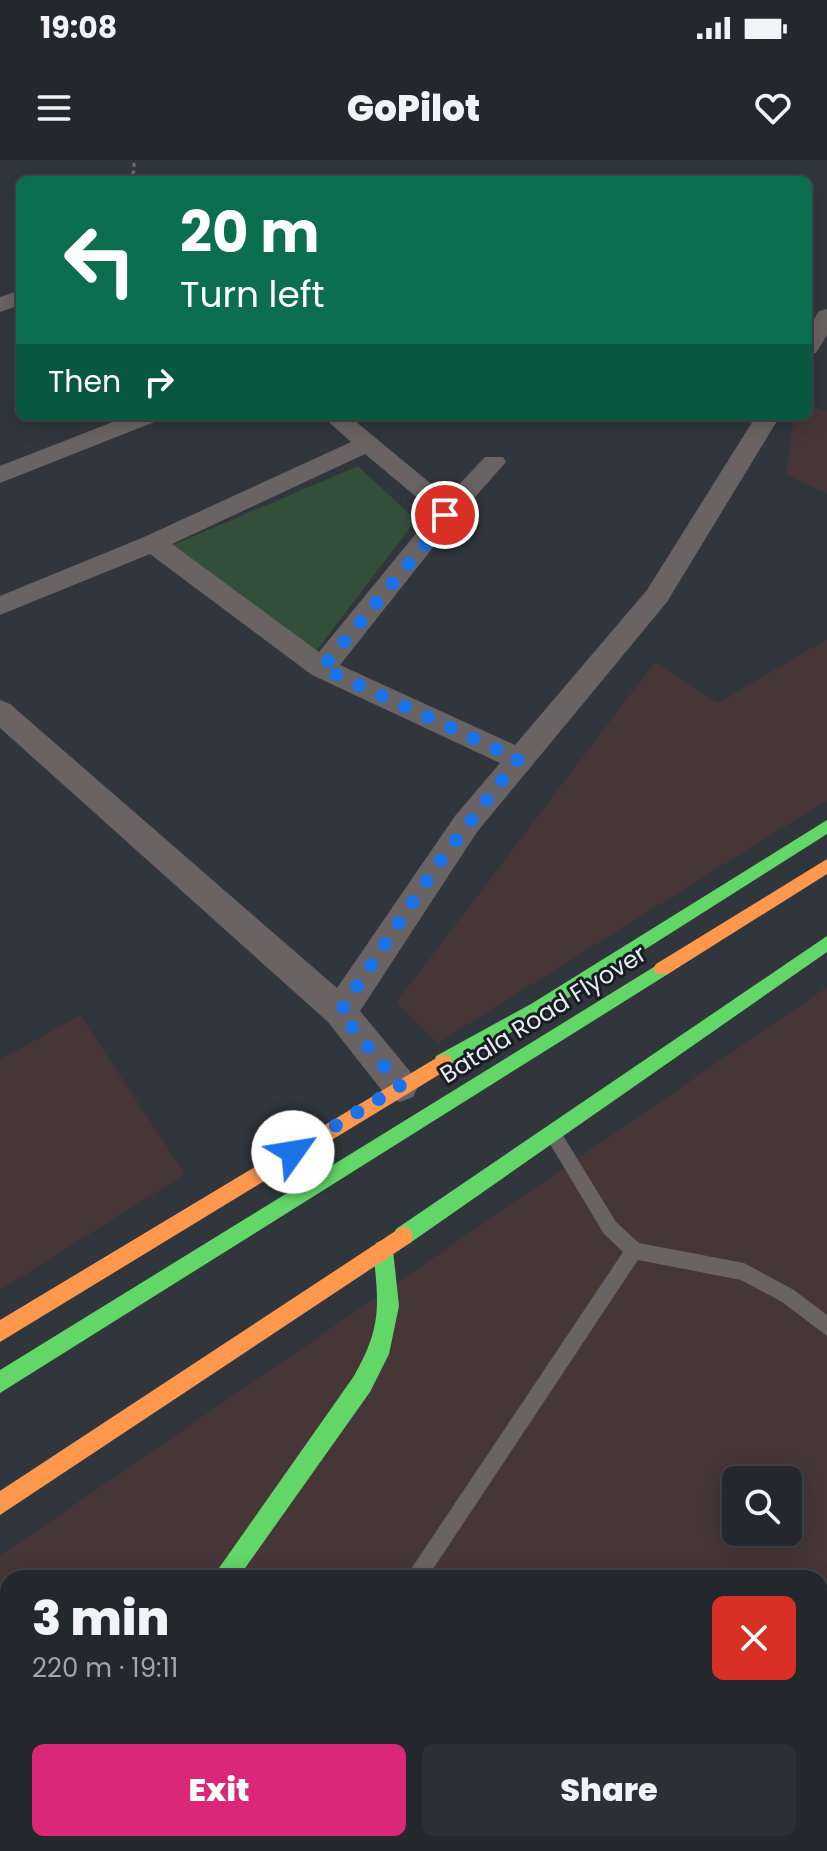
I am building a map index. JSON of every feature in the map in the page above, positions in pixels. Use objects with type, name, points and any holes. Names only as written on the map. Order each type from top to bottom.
[{"type":"main road","points":[[0,1332],[400,1086],[537,1009],[827,826]]},
{"type":"main road","name":"Batala Road Flyover","points":[[0,1382],[827,866]]},
{"type":"main road","points":[[0,1504],[383,1250],[827,943]]},
{"type":"main road","points":[[230,1570],[362,1384],[382,1347],[389,1306],[383,1250]]},
{"type":"street","points":[[812,341],[827,316]]},
{"type":"street","points":[[0,475],[139,420]]},
{"type":"street","points":[[339,420],[436,500],[445,515]]},
{"type":"street","points":[[340,1012],[437,865],[518,759],[657,596],[766,420]]},
{"type":"street","points":[[0,606],[153,543],[367,444]]},
{"type":"street","points":[[322,668],[442,524],[445,515],[494,462]]},
{"type":"street","points":[[153,543],[322,668],[518,759]]},
{"type":"street","points":[[5,721],[340,1012],[400,1086]]},
{"type":"lane","points":[[552,1133],[610,1228],[634,1251],[744,1272],[788,1296],[827,1327]]},
{"type":"lane","points":[[420,1570],[634,1251]]},
{"type":"shaded area","points":[[812,406],[827,411],[827,494],[786,475],[793,420],[812,420]]},
{"type":"shaded area","points":[[827,639],[827,800],[438,1043],[396,1003],[655,662],[718,703]]},
{"type":"shaded area","points":[[827,987],[827,1570],[0,1570],[0,1556]]},
{"type":"shaded area","points":[[80,1015],[185,1174],[0,1290],[0,1060]]},
{"type":"green space","points":[[358,466],[416,520],[307,663],[152,554]]},
{"type":"traffic: fast","points":[[443,1062],[537,1009],[827,826]]},
{"type":"traffic: fast","points":[[403,1236],[827,943]]},
{"type":"traffic: fast","points":[[0,1382],[662,969]]},
{"type":"traffic: fast","points":[[230,1570],[362,1384],[382,1347],[389,1306],[383,1250]]},
{"type":"traffic: slow","points":[[662,969],[827,866]]},
{"type":"traffic: slow","points":[[0,1332],[443,1062]]},
{"type":"traffic: slow","points":[[0,1504],[403,1236]]},
{"type":"route","points":[[293,1152],[400,1086],[340,1012],[437,865],[518,759],[322,668],[442,524],[445,515]]}]
